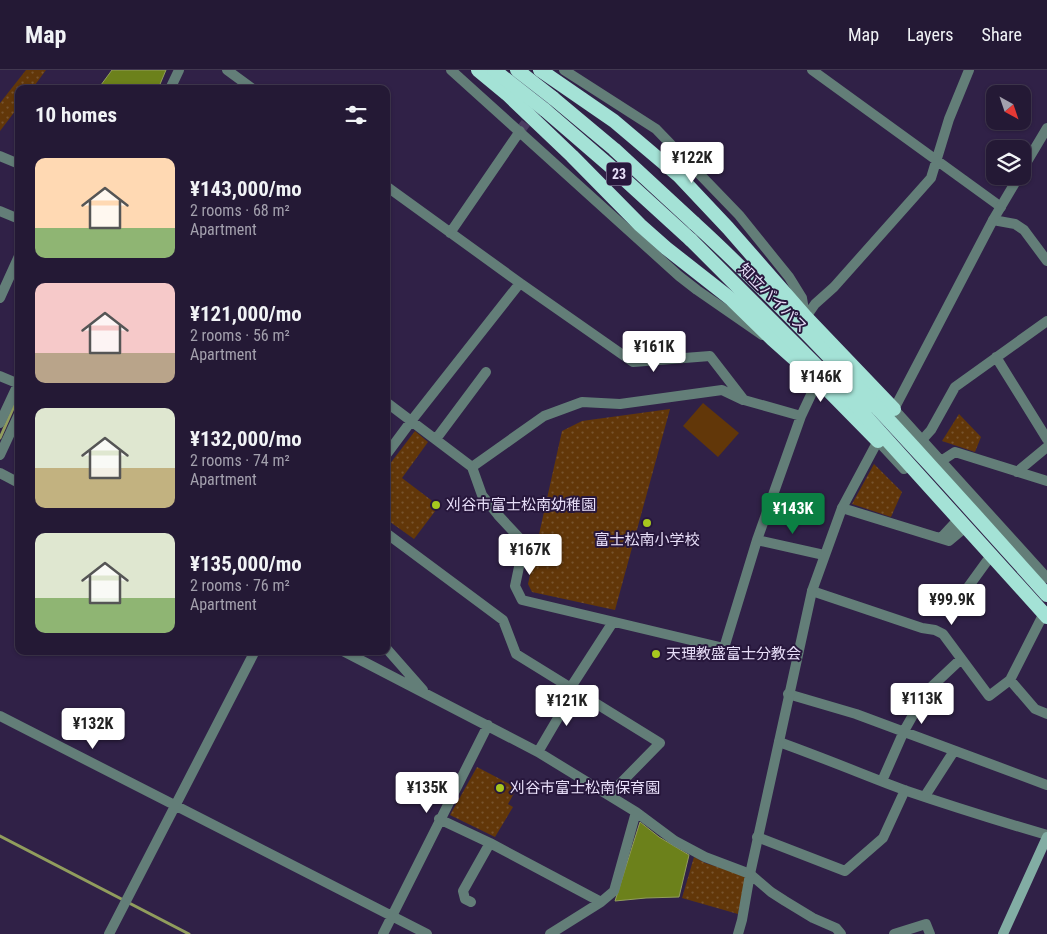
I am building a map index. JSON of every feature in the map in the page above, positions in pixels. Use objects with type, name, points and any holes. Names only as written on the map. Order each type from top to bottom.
[{"type":"highway","points":[[478,70],[507,94],[572,156],[640,225],[731,299],[818,380],[878,442]]},
{"type":"highway","name":"知立バイパス","points":[[494,70],[545,110],[618,172],[691,240],[851,400],[1045,619]]},
{"type":"highway","name":"知立バイパス","points":[[517,70],[614,149],[731,256],[915,448],[1047,595]]},
{"type":"highway","points":[[540,70],[614,121],[679,176],[728,228],[806,317],[894,409]]},
{"type":"main road","points":[[1003,934],[1047,836]]},
{"type":"street","points":[[172,85],[179,70]]},
{"type":"street","points":[[227,70],[248,85]]},
{"type":"street","points":[[451,70],[679,276],[759,334],[772,339]]},
{"type":"street","points":[[564,70],[656,129],[739,215],[789,277],[802,298],[806,317]]},
{"type":"street","points":[[812,70],[1001,207]]},
{"type":"street","points":[[806,317],[815,304],[834,287],[931,178],[949,119],[969,70]]},
{"type":"street","points":[[1031,155],[1047,128]]},
{"type":"street","points":[[450,233],[520,131]]},
{"type":"street","points":[[0,156],[15,162]]},
{"type":"street","points":[[738,934],[788,694],[812,591],[824,555],[842,508],[993,220],[1014,185]]},
{"type":"street","points":[[390,189],[633,362],[710,356],[744,400]]},
{"type":"street","points":[[0,211],[15,217]]},
{"type":"street","points":[[993,220],[1015,224],[1024,230],[1047,261]]},
{"type":"street","points":[[0,298],[15,265]]},
{"type":"street","points":[[390,450],[520,283]]},
{"type":"street","points":[[922,440],[931,430],[955,387],[1047,321]]},
{"type":"street","points":[[996,357],[1047,439]]},
{"type":"street","points":[[436,439],[486,372]]},
{"type":"street","points":[[0,376],[15,382]]},
{"type":"street","points":[[390,405],[472,467],[482,495],[524,543],[515,586],[522,600],[724,648],[757,540],[801,416],[818,380]]},
{"type":"street","points":[[0,423],[15,390]]},
{"type":"street","points":[[472,467],[544,416],[582,402],[620,404],[722,390],[744,400],[801,416]]},
{"type":"street","points":[[894,409],[1047,578]]},
{"type":"street","points":[[0,455],[15,423]]},
{"type":"street","points":[[812,591],[943,634],[960,660],[989,696],[1010,680],[1045,619],[987,561],[878,442]]},
{"type":"street","points":[[1017,472],[1047,447]]},
{"type":"street","points":[[940,461],[955,452],[1047,481]]},
{"type":"street","points":[[0,473],[15,481]]},
{"type":"street","points":[[842,508],[949,541],[957,528]]},
{"type":"street","points":[[390,537],[503,620],[516,654],[660,743],[608,795]]},
{"type":"street","points":[[757,540],[824,555]]},
{"type":"street","points":[[958,601],[987,561]]},
{"type":"street","points":[[538,752],[573,688],[613,622]]},
{"type":"street","points":[[390,653],[427,695]]},
{"type":"street","points":[[109,934],[253,655]]},
{"type":"street","points":[[351,655],[538,752],[636,812],[674,842],[705,857],[750,874],[778,897],[813,918],[836,928],[842,934]]},
{"type":"street","points":[[882,781],[904,731],[926,692],[960,660]]},
{"type":"street","points":[[1010,680],[1035,709],[1047,714]]},
{"type":"street","points":[[788,694],[856,714],[1047,785]]},
{"type":"street","points":[[0,716],[427,934]]},
{"type":"street","points":[[383,934],[439,819],[488,725]]},
{"type":"street","points":[[779,742],[847,766],[905,790],[1047,836]]},
{"type":"street","points":[[925,796],[954,751]]},
{"type":"street","points":[[757,837],[845,871],[883,838],[905,790]]},
{"type":"street","points":[[550,934],[601,902],[614,891],[636,812]]},
{"type":"street","points":[[439,819],[490,842],[601,902]]},
{"type":"street","points":[[471,902],[465,899],[463,891],[490,842]]},
{"type":"street","points":[[894,934],[926,924],[930,934]]},
{"type":"shaded area","points":[[26,70],[46,70],[35,85],[15,85],[15,111],[0,131],[0,103]]},
{"type":"shaded area","points":[[112,70],[166,70],[160,85],[101,85]]},
{"type":"shaded area","points":[[703,403],[739,433],[718,457],[683,426]]},
{"type":"shaded area","points":[[670,409],[615,610],[532,592],[528,584],[562,431],[582,421]]},
{"type":"shaded area","points":[[959,414],[981,437],[975,452],[942,441]]},
{"type":"shaded area","points":[[415,431],[428,442],[402,478],[439,506],[414,539],[390,522],[390,464]]},
{"type":"shaded area","points":[[874,464],[902,492],[891,517],[852,504]]},
{"type":"shaded area","points":[[477,767],[517,788],[508,804],[513,807],[495,837],[450,815]]},
{"type":"shaded area","points":[[640,822],[659,837],[689,855],[679,897],[615,901]]},
{"type":"shaded area","points":[[694,857],[705,863],[746,876],[738,914],[682,898]]},
{"type":"waterway","points":[[0,438],[15,404]]},
{"type":"waterway","points":[[0,836],[189,934]]},
{"type":"tunnel","points":[[520,131],[543,99]]},
{"type":"place","name":"刈谷市富士松南幼稚園","points":[[436,505]]},
{"type":"place","name":"富士松南小学校","points":[[647,523]]},
{"type":"place","name":"天理教盛富士分教会","points":[[656,654]]},
{"type":"place","name":"刈谷市富士松南保育園","points":[[500,788]]}]
